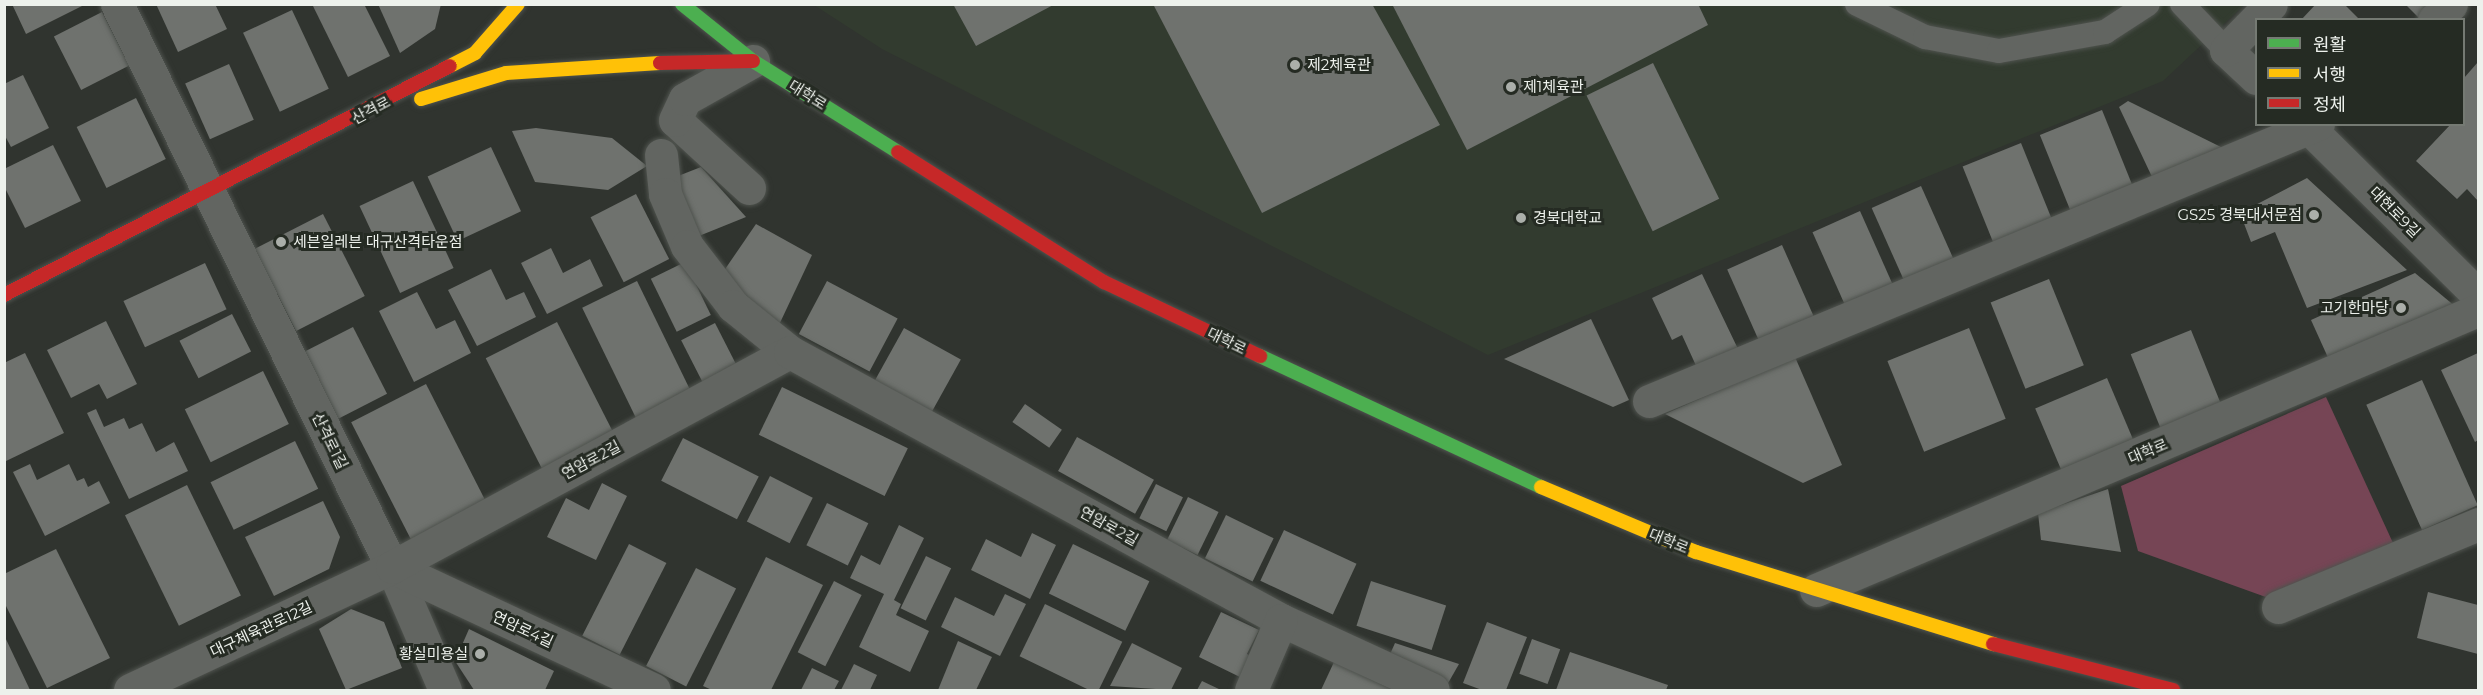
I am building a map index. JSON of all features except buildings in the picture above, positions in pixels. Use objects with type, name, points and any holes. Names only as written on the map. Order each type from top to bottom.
[{"type":"main road","name":"산격로","points":[[4,295],[208,194],[475,53],[518,4]]},
{"type":"main road","name":"대학로","points":[[682,4],[753,61],[1104,282],[1571,501],[1696,552],[1816,590],[2020,652],[2173,690]]},
{"type":"main road","points":[[353,119],[506,73],[588,65],[753,61]]},
{"type":"street","points":[[117,4],[208,194]]},
{"type":"street","points":[[2257,18],[2271,4]]},
{"type":"street","points":[[2436,18],[2451,4]]},
{"type":"street","points":[[2255,20],[2226,50],[2255,77]]},
{"type":"street","points":[[749,188],[675,120],[685,99],[753,61]]},
{"type":"street","points":[[1649,401],[2312,126]]},
{"type":"street","name":"대현로9길","points":[[2312,126],[2478,295]]},
{"type":"street","name":"연암로2길","points":[[661,155],[665,194],[687,246],[733,306],[790,352],[1281,620],[1433,690]]},
{"type":"street","name":"산격로1길","points":[[208,194],[392,567],[445,690]]},
{"type":"street","name":"대학로","points":[[1816,590],[2478,310]]},
{"type":"street","name":"연암로2길","points":[[392,567],[790,352]]},
{"type":"street","points":[[2278,607],[2478,524]]},
{"type":"street","name":"대구체육관로12길","points":[[130,690],[392,567]]},
{"type":"street","name":"연암로4길","points":[[392,567],[654,690]]},
{"type":"street","points":[[1251,690],[1281,620]]},
{"type":"lane","points":[[1857,4],[1925,37],[1999,51],[2105,32],[2148,4]]},
{"type":"lane","points":[[2182,4],[2226,50]]},
{"type":"shaded area","name":"경북대학교","points":[[814,5],[2244,5],[2163,81],[1488,355],[882,49]]},
{"type":"shaded area","points":[[2326,397],[2393,543],[2274,600],[2138,551],[2121,486]]},
{"type":"traffic: fast","points":[[682,4],[753,61],[898,152]]},
{"type":"traffic: fast","points":[[1260,356],[1541,487]]},
{"type":"traffic: slow","points":[[450,66],[475,53],[518,4]]},
{"type":"traffic: slow","points":[[421,99],[506,73],[660,63]]},
{"type":"traffic: slow","points":[[1541,487],[1696,552],[1993,644]]},
{"type":"traffic: jam","points":[[660,63],[753,61]]},
{"type":"traffic: jam","points":[[4,295],[450,66]]},
{"type":"traffic: jam","points":[[898,152],[1104,282],[1260,356]]},
{"type":"traffic: jam","points":[[1993,644],[2173,690]]},
{"type":"place","name":"제2체육관","points":[[1295,65]]},
{"type":"place","name":"제1체육관","points":[[1511,87]]},
{"type":"place","name":"GS25 경북대서문점","points":[[2314,215]]},
{"type":"place","name":"경북대학교","points":[[1521,218]]},
{"type":"place","name":"세븐일레븐 대구산격타운점","points":[[281,242]]},
{"type":"place","name":"고기한마당","points":[[2401,308]]},
{"type":"place","name":"황실미용실","points":[[480,654]]}]
